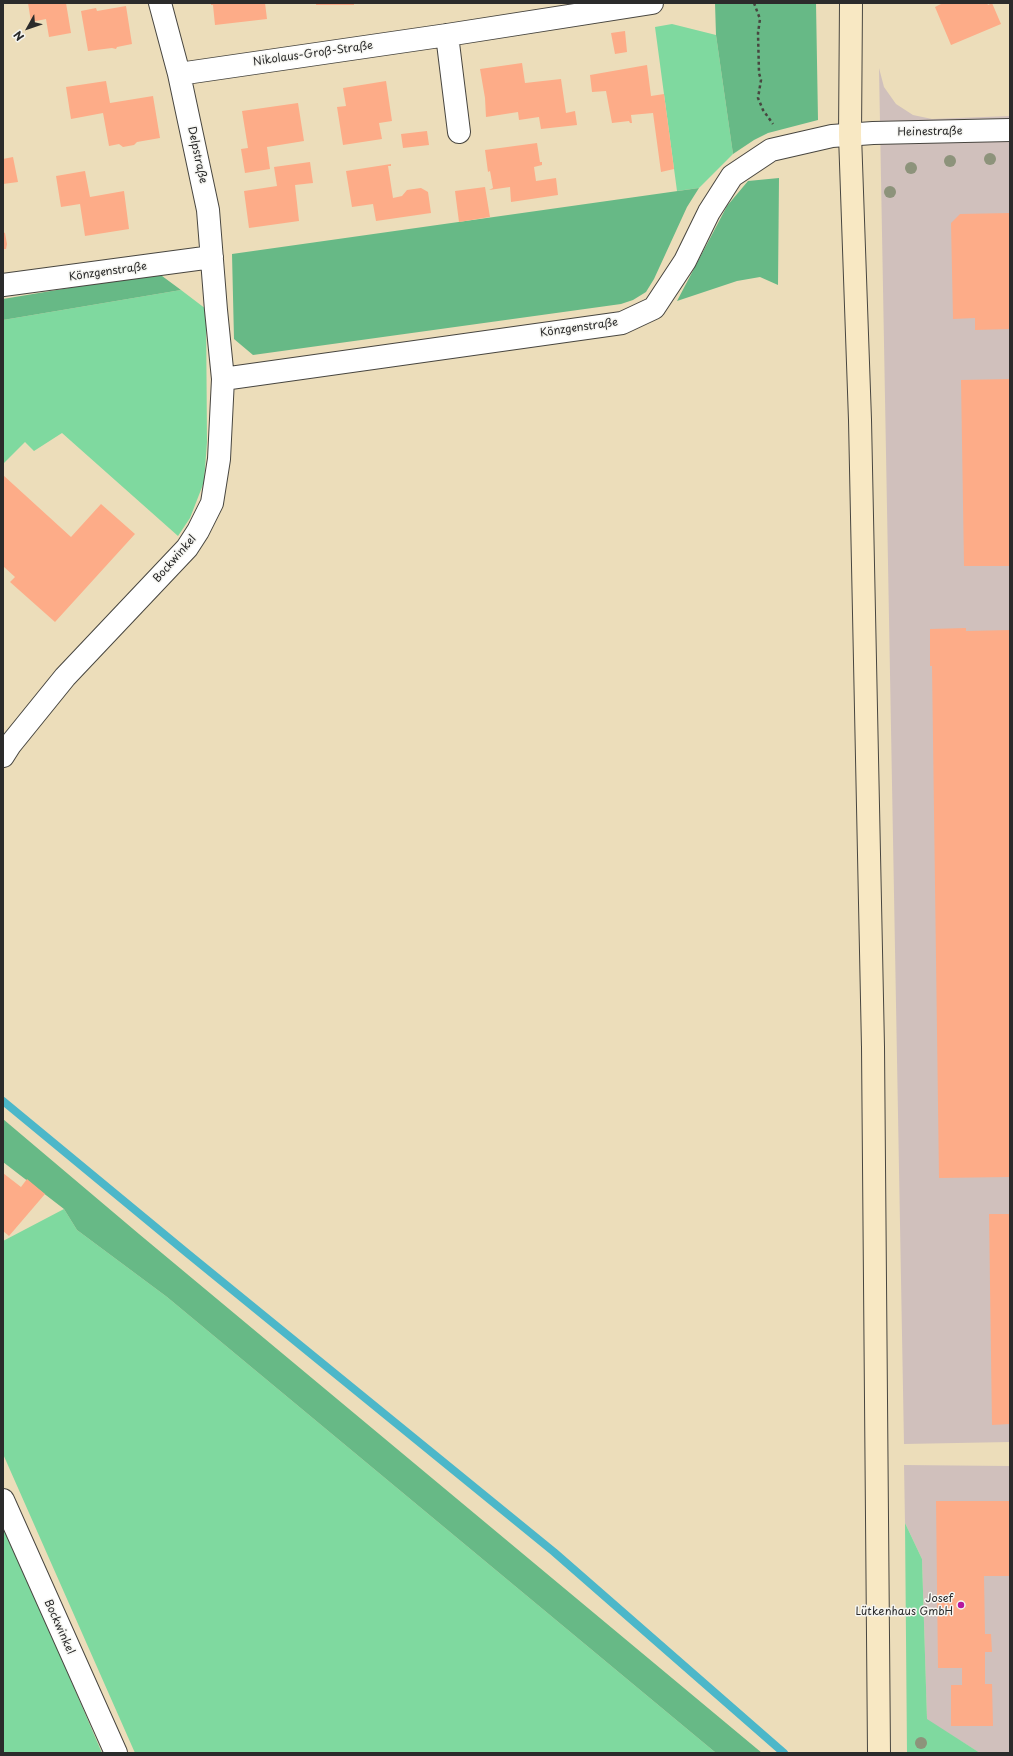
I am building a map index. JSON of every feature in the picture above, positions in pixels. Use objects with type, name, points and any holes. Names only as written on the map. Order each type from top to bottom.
[{"type":"street","name":"Delpstraße","points":[[160,3],[179,74],[208,210],[216,310]]},
{"type":"street","name":"Nikolaus-Groß-Straße","points":[[179,74],[447,35],[652,3]]},
{"type":"street","points":[[851,3],[850,134],[861,435],[872,1039],[879,1753]]},
{"type":"street","points":[[447,35],[459,132]]},
{"type":"street","name":"Heinestraße","points":[[850,134],[1010,130]]},
{"type":"street","name":"Könzgenstraße","points":[[223,379],[622,323],[654,308],[685,261],[709,212],[732,176],[772,150],[832,136],[850,134]]},
{"type":"street","name":"Könzgenstraße","points":[[3,285],[212,257]]},
{"type":"street","name":"Bockwinkel","points":[[3,756],[10,745],[65,678],[187,548],[198,531],[212,503],[219,459],[223,379],[216,310]]},
{"type":"street","name":"Bockwinkel","points":[[3,1500],[116,1753]]},
{"type":"path","points":[[754,3],[760,19],[758,32],[759,73],[762,80],[758,89],[758,98],[763,110],[775,127],[793,145]]},
{"type":"shaded area","points":[[879,68],[884,87],[896,104],[913,115],[932,119],[1010,116],[1010,1442],[904,1444]]},
{"type":"shaded area","points":[[904,1465],[1010,1466],[1010,1753],[980,1753],[927,1720],[922,1559],[905,1523]]},
{"type":"green space","points":[[715,3],[816,3],[818,120],[768,133],[754,140],[733,154],[716,35]]},
{"type":"green space","points":[[672,24],[716,35],[733,154],[699,188],[677,191],[655,27]]},
{"type":"green space","points":[[779,178],[778,285],[760,277],[737,281],[677,301],[727,206],[748,181]]},
{"type":"green space","points":[[699,188],[687,207],[654,279],[646,292],[633,300],[621,304],[253,355],[234,339],[232,254]]},
{"type":"green space","points":[[158,273],[181,290],[3,320],[3,299]]},
{"type":"green space","points":[[181,290],[206,309],[207,442],[204,482],[190,518],[178,536],[62,433],[34,451],[25,442],[3,464],[3,320]]},
{"type":"green space","points":[[3,1119],[762,1753],[716,1753],[167,1297],[77,1230],[64,1209],[3,1162]]},
{"type":"green space","points":[[64,1209],[77,1230],[167,1297],[716,1753],[135,1753],[3,1454],[3,1241]]},
{"type":"green space","points":[[3,1521],[25,1573],[102,1753],[3,1753]]},
{"type":"green space","points":[[905,1523],[922,1559],[927,1719],[980,1753],[907,1753]]},
{"type":"building","points":[[28,3],[66,3],[71,33],[49,37],[46,19],[31,22]]},
{"type":"building","points":[[211,3],[265,3],[267,19],[215,25],[213,5],[211,5]]},
{"type":"building","points":[[316,3],[354,3],[354,5],[316,5]]},
{"type":"building","points":[[943,3],[987,3],[988,5],[992,3],[1001,24],[951,45],[935,7]]},
{"type":"building","points":[[126,6],[132,44],[117,47],[116,49],[112,48],[88,51],[81,11],[96,8],[97,11]]},
{"type":"building","points":[[625,31],[627,52],[615,54],[611,33]]},
{"type":"building","points":[[522,63],[525,83],[561,79],[566,113],[575,111],[577,125],[541,129],[539,117],[519,120],[518,112],[486,117],[485,98],[480,69]]},
{"type":"building","points":[[647,65],[651,96],[664,94],[674,169],[661,172],[653,113],[631,115],[632,123],[629,121],[612,123],[606,91],[592,92],[590,75]]},
{"type":"building","points":[[106,81],[110,103],[153,96],[160,138],[137,142],[134,145],[123,147],[119,144],[109,146],[103,113],[71,119],[66,87]]},
{"type":"building","points":[[386,81],[392,121],[379,123],[382,139],[343,145],[337,107],[346,106],[343,88]]},
{"type":"building","points":[[298,103],[304,141],[267,147],[270,169],[245,173],[241,149],[248,148],[242,111]]},
{"type":"building","points":[[427,131],[429,145],[403,148],[401,134]]},
{"type":"building","points":[[537,143],[540,162],[542,162],[542,165],[534,167],[536,181],[556,178],[558,195],[511,202],[510,187],[489,190],[493,188],[490,171],[488,172],[485,150]]},
{"type":"building","points":[[13,157],[18,182],[3,184],[3,159]]},
{"type":"building","points":[[310,162],[313,183],[295,185],[299,221],[249,228],[244,191],[277,186],[274,167]]},
{"type":"building","points":[[391,164],[391,166],[388,166],[393,198],[402,196],[407,190],[421,188],[428,192],[431,213],[376,221],[373,204],[352,207],[346,171]]},
{"type":"building","points":[[85,171],[90,197],[124,191],[129,229],[85,236],[80,204],[61,207],[56,176]]},
{"type":"building","points":[[485,187],[490,217],[459,222],[455,191]]},
{"type":"building","points":[[1010,213],[1010,329],[975,330],[975,318],[953,319],[951,223],[960,214]]},
{"type":"building","points":[[3,232],[5,233],[7,244],[6,249],[3,249]]},
{"type":"building","points":[[1010,379],[1010,566],[964,566],[961,380]]},
{"type":"building","points":[[3,475],[71,537],[101,504],[135,534],[55,622],[10,582],[15,577],[3,566]]},
{"type":"building","points":[[966,628],[966,631],[1010,630],[1010,1177],[939,1178],[932,666],[930,666],[930,629]]},
{"type":"building","points":[[3,1173],[21,1187],[27,1179],[45,1194],[9,1236],[3,1231]]},
{"type":"building","points":[[989,1214],[1010,1214],[1010,1424],[992,1425]]},
{"type":"building","name":"Josef Lütkenhaus GmbH","points":[[936,1501],[1010,1501],[1010,1576],[984,1576],[985,1634],[991,1634],[992,1652],[985,1652],[985,1684],[992,1684],[993,1726],[951,1726],[951,1685],[962,1685],[962,1668],[938,1668]]},
{"type":"waterway","points":[[3,1101],[554,1552],[784,1753]]},
{"type":"place","name":"Josef Lütkenhaus GmbH","points":[[961,1605]]}]
